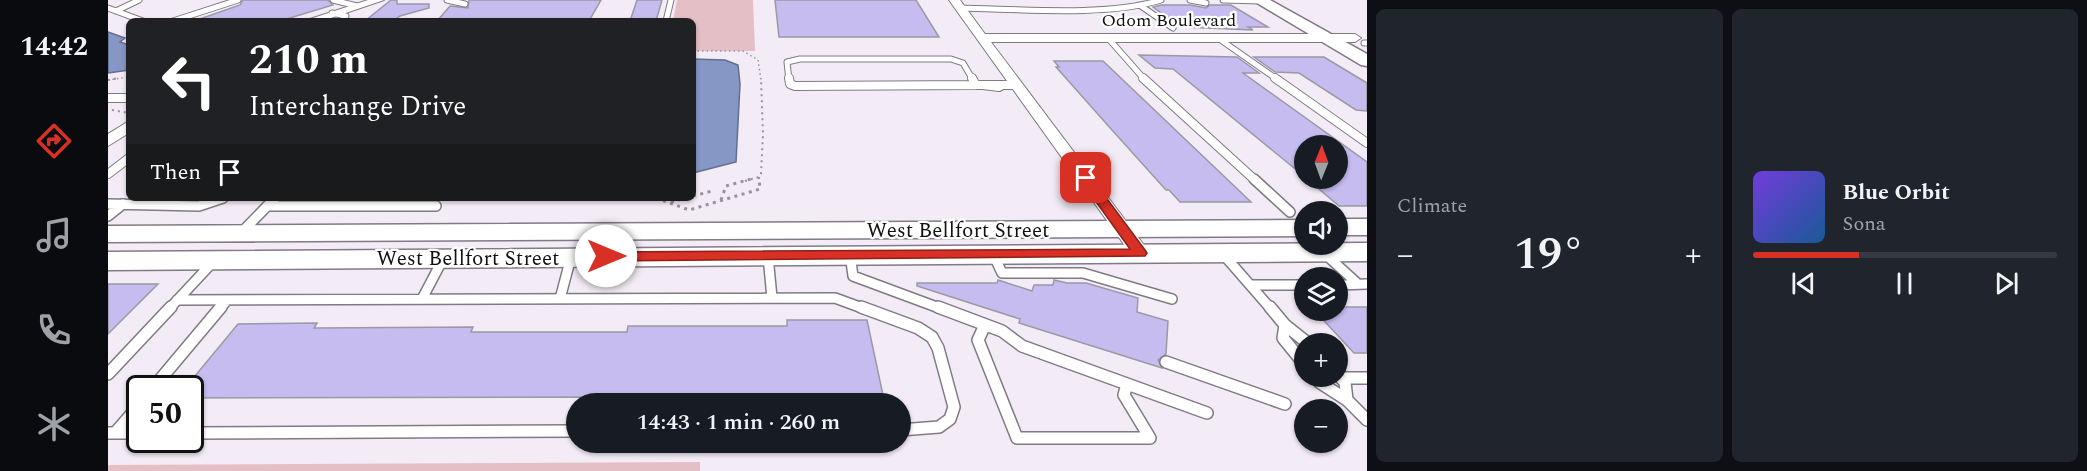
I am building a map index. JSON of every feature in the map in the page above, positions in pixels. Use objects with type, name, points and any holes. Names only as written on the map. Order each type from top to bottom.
[{"type":"main road","points":[[1284,0],[1364,46]]},
{"type":"main road","points":[[1260,1],[1327,38],[1364,46]]},
{"type":"main road","name":"West Bellfort Street","points":[[108,261],[571,257],[609,244],[847,242],[1294,220]]},
{"type":"main road","points":[[1348,227],[1367,227]]},
{"type":"main road","points":[[353,259],[371,233]]},
{"type":"main road","name":"West Bellfort Street","points":[[108,234],[371,233],[609,244],[768,256],[847,242],[993,254],[1294,252]]},
{"type":"main road","name":"West Bellfort Street","points":[[1348,252],[1367,252]]},
{"type":"street","points":[[336,17],[357,6],[379,0]]},
{"type":"street","points":[[957,4],[983,39],[1009,85],[1140,253]]},
{"type":"street","name":"Odom Boulevard","points":[[983,39],[1327,38],[1364,46]]},
{"type":"street","points":[[108,141],[126,129]]},
{"type":"lane","points":[[116,11],[139,0]]},
{"type":"lane","points":[[182,18],[238,0]]},
{"type":"lane","points":[[333,0],[357,6]]},
{"type":"lane","points":[[447,0],[462,2]]},
{"type":"lane","points":[[667,18],[671,0]]},
{"type":"lane","points":[[989,0],[994,7]]},
{"type":"lane","points":[[957,4],[994,7],[1141,6],[1161,0]]},
{"type":"lane","points":[[1190,0],[1206,3]]},
{"type":"lane","points":[[1223,1],[1260,1]]},
{"type":"lane","points":[[1141,6],[1173,28]]},
{"type":"lane","points":[[108,8],[135,18]]},
{"type":"lane","points":[[1108,38],[1136,72],[1294,217]]},
{"type":"lane","points":[[1218,38],[1367,143]]},
{"type":"lane","points":[[980,85],[963,63],[951,59],[800,59],[788,62],[790,84],[795,86],[1009,85]]},
{"type":"lane","points":[[108,98],[126,98]]},
{"type":"lane","points":[[108,174],[126,160]]},
{"type":"lane","points":[[108,204],[199,206],[217,201]]},
{"type":"lane","points":[[241,234],[272,201]]},
{"type":"lane","points":[[108,216],[123,204]]},
{"type":"lane","points":[[267,206],[436,206]]},
{"type":"lane","points":[[847,242],[853,276],[1002,331],[1022,346],[1207,413]]},
{"type":"lane","points":[[1221,253],[1285,325],[1295,333]]},
{"type":"lane","points":[[993,254],[1002,273],[1083,273],[1172,299]]},
{"type":"lane","points":[[1327,255],[1362,284]]},
{"type":"lane","points":[[768,256],[772,298]]},
{"type":"lane","points":[[560,299],[571,257]]},
{"type":"lane","points":[[422,299],[444,258]]},
{"type":"lane","points":[[108,374],[214,260]]},
{"type":"lane","points":[[1250,285],[1294,285]]},
{"type":"lane","points":[[177,300],[835,298],[918,328],[933,337],[954,407],[950,419],[939,427],[911,429]]},
{"type":"lane","points":[[164,375],[227,300]]},
{"type":"lane","points":[[985,325],[978,340],[1017,438],[1150,438],[1124,395],[1127,384]]},
{"type":"lane","points":[[1285,325],[1283,338],[1294,352]]},
{"type":"lane","points":[[1166,362],[1285,404]]},
{"type":"lane","points":[[1348,377],[1367,378]]},
{"type":"lane","points":[[1327,387],[1345,399]]},
{"type":"lane","points":[[1348,401],[1367,420]]},
{"type":"lane","points":[[112,433],[126,418]]},
{"type":"lane","points":[[204,433],[566,431]]},
{"type":"path","points":[[666,201],[689,210],[760,189],[759,177],[763,168],[761,141],[764,134],[761,73],[758,60],[743,51],[696,51]]},
{"type":"path","points":[[108,80],[126,77]]},
{"type":"path","points":[[721,200],[726,186],[759,177]]},
{"type":"path","points":[[696,195],[712,191]]},
{"type":"path","points":[[669,202],[673,201]]},
{"type":"shaded area","points":[[677,0],[753,0],[755,51],[696,51],[696,18],[674,18]]},
{"type":"shaded area","points":[[700,462],[700,471],[108,471],[108,465]]},
{"type":"water","points":[[108,32],[125,38],[120,42],[126,44],[126,70],[108,73]]},
{"type":"water","points":[[696,59],[725,60],[738,65],[740,84],[736,162],[696,172]]},
{"type":"building","points":[[243,0],[328,0],[333,5],[290,18],[203,18],[240,5]]},
{"type":"building","points":[[391,0],[397,0],[397,4],[429,4],[429,8],[397,18],[369,18]]},
{"type":"building","points":[[469,0],[601,0],[591,18],[440,18],[450,6],[468,8]]},
{"type":"building","points":[[637,0],[662,0],[657,18],[631,18]]},
{"type":"building","points":[[775,0],[916,0],[939,37],[779,37]]},
{"type":"building","points":[[1190,5],[1206,8],[1210,5],[1231,5],[1268,27],[1248,27],[1253,30],[1181,27],[1153,7]]},
{"type":"building","points":[[1139,55],[1237,57],[1259,73],[1243,73],[1329,135],[1294,135],[1294,168],[1173,69],[1155,68]]},
{"type":"building","points":[[1254,57],[1324,57],[1367,83],[1367,111],[1356,110],[1299,73],[1275,72]]},
{"type":"building","points":[[1054,61],[1103,61],[1251,202],[1180,202],[1169,190],[1166,190],[1112,130],[1056,67],[1059,67]]},
{"type":"building","points":[[1348,148],[1367,162],[1367,206],[1348,206],[1348,201],[1333,201],[1319,189],[1348,189]]},
{"type":"building","points":[[998,280],[1032,291],[1034,285],[1053,285],[1054,280],[1086,283],[1138,298],[1137,312],[1168,321],[1166,354],[1158,360],[1162,368],[1019,323],[1020,319],[917,286],[917,283],[997,283]]},
{"type":"building","points":[[108,284],[158,284],[108,334]]},
{"type":"building","points":[[1348,307],[1367,307],[1367,353],[1354,353],[1348,347],[1348,333],[1335,333],[1324,321],[1348,321]]},
{"type":"building","points":[[787,320],[867,320],[883,393],[566,393],[566,397],[204,398],[204,375],[196,375],[238,324],[317,323],[314,328],[473,327],[471,332],[627,332],[628,326],[787,326]]},
{"type":"route","points":[[606,256],[1140,253],[1086,178]]}]
